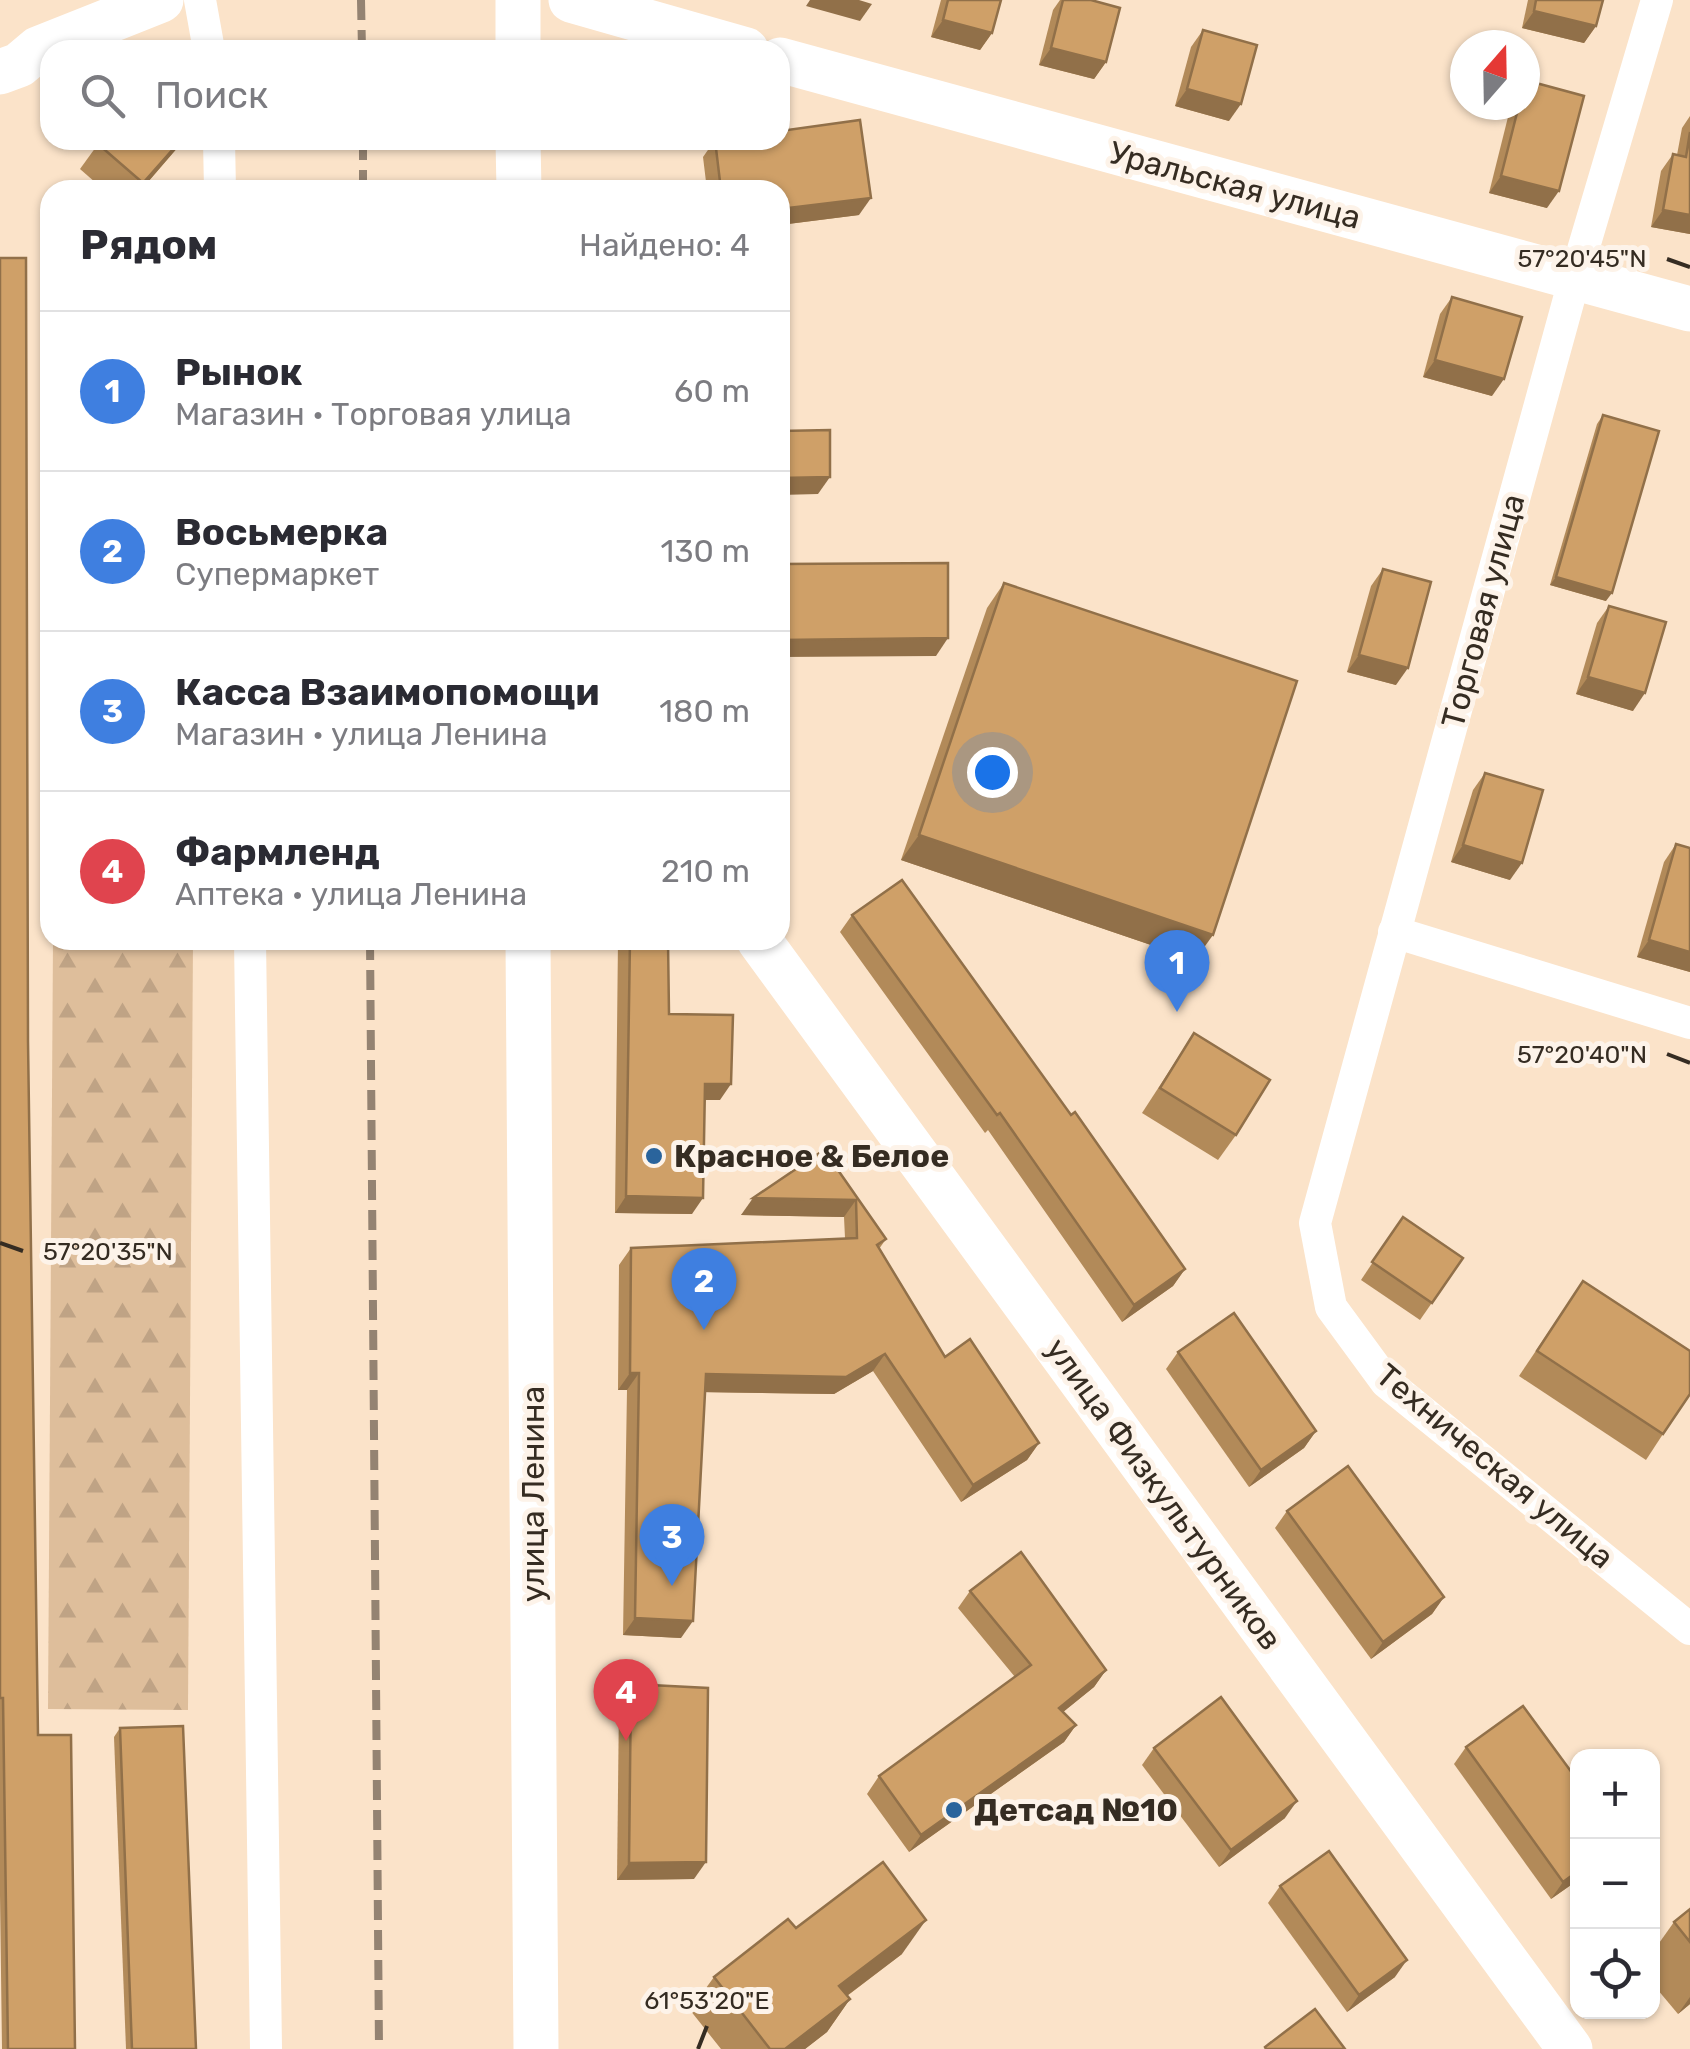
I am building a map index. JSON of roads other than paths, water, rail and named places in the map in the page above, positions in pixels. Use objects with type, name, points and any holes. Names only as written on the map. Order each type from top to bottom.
[{"type":"street","points":[[44,40],[52,28],[58,0]]},
{"type":"street","points":[[61,40],[162,0]]},
{"type":"street","points":[[200,0],[207,40]]},
{"type":"street","points":[[518,0],[518,40]]},
{"type":"street","points":[[570,0],[711,40]]},
{"type":"street","name":"Торговая улица","points":[[1315,1223],[1574,277],[1657,0]]},
{"type":"street","points":[[0,72],[19,64],[40,46]]},
{"type":"street","name":"Уральская улица","points":[[790,63],[1690,309]]},
{"type":"street","points":[[218,150],[220,180]]},
{"type":"street","points":[[518,150],[519,180]]},
{"type":"street","points":[[1394,932],[1690,1023]]},
{"type":"street","points":[[250,950],[266,2049]]},
{"type":"street","name":"улица Ленина","points":[[528,950],[536,2049]]},
{"type":"street","name":"улица Физкультурников","points":[[766,950],[1570,2049]]},
{"type":"street","name":"Техническая улица","points":[[1315,1223],[1330,1306],[1386,1382],[1690,1629]]},
{"type":"railway","points":[[361,0],[362,40]]},
{"type":"railway","points":[[363,150],[363,180]]},
{"type":"railway","points":[[370,950],[379,2049]]},
{"type":"place","name":"Рынок","points":[[1177,1012]]},
{"type":"place","name":"Красное & Белое","points":[[654,1156]]},
{"type":"place","name":"Восьмерка","points":[[704,1330]]},
{"type":"place","name":"Касса Взаимопомощи","points":[[672,1586]]},
{"type":"place","name":"Фармленд","points":[[626,1741]]},
{"type":"place","name":"Детсад №10","points":[[954,1810]]}]
